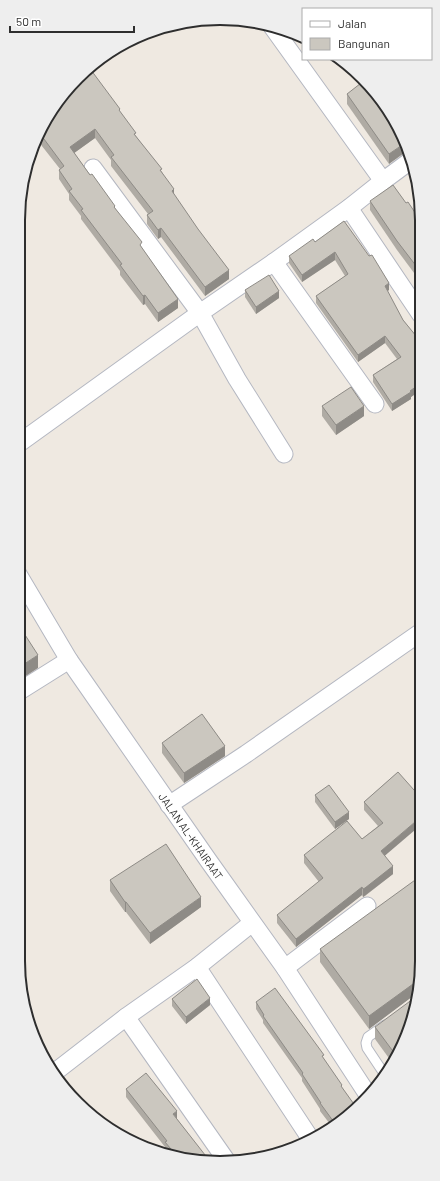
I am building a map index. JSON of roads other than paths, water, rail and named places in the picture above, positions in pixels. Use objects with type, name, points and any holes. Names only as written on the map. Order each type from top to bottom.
[{"type":"street","points":[[277,34],[383,181]]},
{"type":"street","points":[[25,439],[349,208],[407,164]]},
{"type":"street","points":[[93,168],[200,313],[284,454]]},
{"type":"street","points":[[349,208],[415,307]]},
{"type":"street","points":[[274,262],[374,404]]},
{"type":"street","name":"JALAN AL-KHAIRAAT","points":[[25,586],[69,660],[285,968],[366,1091]]},
{"type":"street","points":[[170,805],[415,636]]},
{"type":"street","points":[[25,688],[69,660]]},
{"type":"street","points":[[285,968],[367,906]]},
{"type":"street","points":[[58,1069],[126,1017],[197,967],[252,923]]},
{"type":"street","points":[[197,967],[308,1135]]},
{"type":"street","points":[[126,1017],[223,1156]]},
{"type":"lane","points":[[382,1070],[367,1048],[366,1043],[368,1037],[392,1019]]}]
